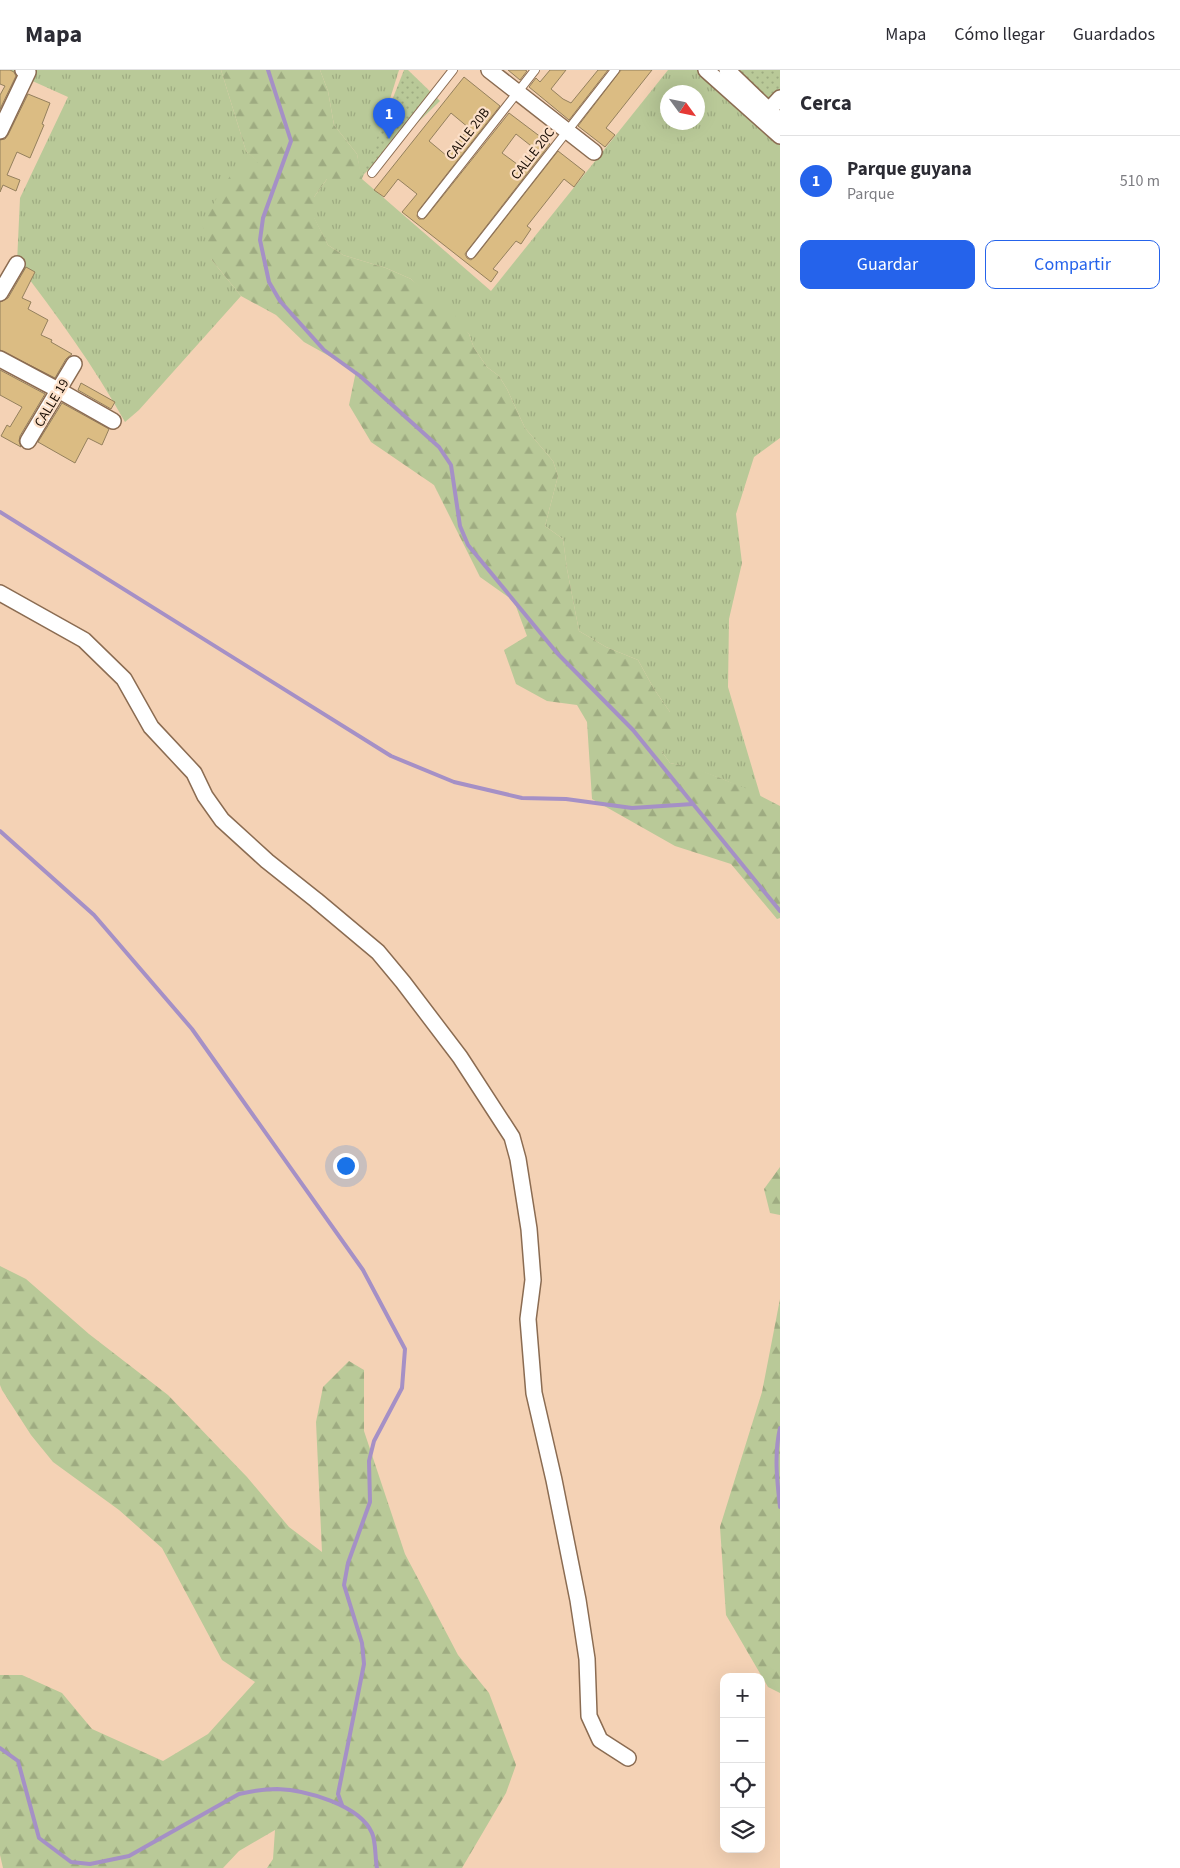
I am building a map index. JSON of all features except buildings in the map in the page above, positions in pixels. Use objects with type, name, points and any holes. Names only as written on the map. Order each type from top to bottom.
[{"type":"street","points":[[489,70],[594,152]]},
{"type":"street","points":[[706,70],[780,136]]},
{"type":"street","points":[[727,70],[780,121]]},
{"type":"street","points":[[0,130],[25,71]]},
{"type":"street","points":[[769,110],[780,98]]},
{"type":"street","points":[[0,293],[17,264]]},
{"type":"street","points":[[0,359],[60,390],[113,421]]},
{"type":"street","name":"CALLE 19","points":[[28,441],[74,364]]},
{"type":"street","points":[[0,594],[84,640],[124,679],[151,727],[194,773],[205,796],[222,820],[267,862],[378,952],[460,1057],[512,1137],[518,1159],[529,1230],[533,1280],[528,1319],[534,1393],[578,1600],[587,1659],[589,1716],[600,1740],[628,1758]]},
{"type":"lane","points":[[372,174],[453,70]]},
{"type":"lane","name":"CALLE 20B","points":[[422,214],[535,70]]},
{"type":"lane","name":"CALLE 20C","points":[[470,254],[616,70]]},
{"type":"green space","points":[[8,70],[221,70],[246,151],[259,162],[211,259],[241,296],[139,410],[125,422],[101,381],[74,341],[17,263],[20,198],[68,97]]},
{"type":"green space","points":[[221,70],[320,70],[328,91],[334,125],[357,154],[362,179],[327,179],[314,197],[314,217],[328,245],[343,255],[386,268],[411,279],[454,314],[469,334],[474,348],[487,367],[499,376],[525,428],[553,461],[558,476],[545,526],[563,539],[579,631],[606,647],[638,660],[654,689],[670,712],[676,729],[662,752],[670,763],[695,768],[745,788],[780,806],[780,918],[777,919],[731,864],[675,846],[592,799],[587,722],[577,705],[547,701],[516,684],[504,650],[527,636],[514,601],[480,577],[434,485],[371,442],[349,405],[356,371],[304,342],[276,315],[241,296],[211,259],[202,223],[230,176],[258,162],[246,151]]},
{"type":"green space","points":[[320,70],[399,70],[376,144],[362,179],[491,291],[668,70],[709,70],[780,132],[780,438],[754,457],[736,514],[742,563],[729,619],[728,687],[761,798],[717,777],[670,763],[662,752],[670,712],[654,689],[638,660],[606,647],[579,631],[563,539],[545,526],[558,476],[553,461],[525,428],[507,389],[499,376],[487,367],[474,348],[469,334],[411,279],[386,268],[343,255],[328,245],[314,218],[314,197],[327,179],[361,179],[357,154],[334,125],[328,91]]},
{"type":"green space","points":[[404,70],[408,70],[440,101],[362,176]]},
{"type":"green space","points":[[709,70],[780,70],[780,134]]},
{"type":"green space","points":[[780,1167],[780,1215],[770,1213],[764,1189]]},
{"type":"green space","points":[[0,1266],[26,1279],[89,1334],[168,1395],[247,1477],[289,1527],[322,1552],[316,1422],[323,1387],[349,1361],[364,1370],[364,1431],[405,1554],[458,1655],[489,1693],[516,1765],[506,1793],[462,1868],[267,1868],[273,1859],[275,1830],[239,1851],[223,1868],[3,1868],[0,1855],[0,1675],[22,1675],[62,1693],[92,1729],[163,1761],[208,1734],[255,1682],[222,1660],[162,1548],[119,1510],[53,1462],[31,1435],[2,1390],[0,1385]]},
{"type":"green space","points":[[780,1299],[780,1693],[768,1687],[765,1682],[765,1673],[760,1673],[726,1615],[720,1527],[762,1392]]},
{"type":"waterway","points":[[268,70],[291,141],[263,218],[260,240],[269,282],[280,301],[324,350],[360,376],[439,447],[451,465],[460,526],[468,545],[557,653],[633,730],[780,911]]},
{"type":"waterway","points":[[0,512],[391,756],[454,782],[522,798],[566,799],[632,808],[693,804]]},
{"type":"waterway","points":[[0,831],[94,915],[192,1029],[363,1270],[405,1349],[402,1388],[374,1441],[369,1461],[370,1502],[348,1563],[344,1585],[362,1643],[364,1664],[338,1794],[342,1805]]},
{"type":"waterway","points":[[780,1428],[777,1458],[780,1507]]},
{"type":"waterway","points":[[0,1748],[18,1761],[39,1838],[71,1862],[90,1864],[129,1856],[239,1794],[277,1789],[317,1796],[356,1814],[366,1823],[372,1833],[377,1868]]},
{"type":"place","name":"Parque guyana","points":[[389,139]]}]
